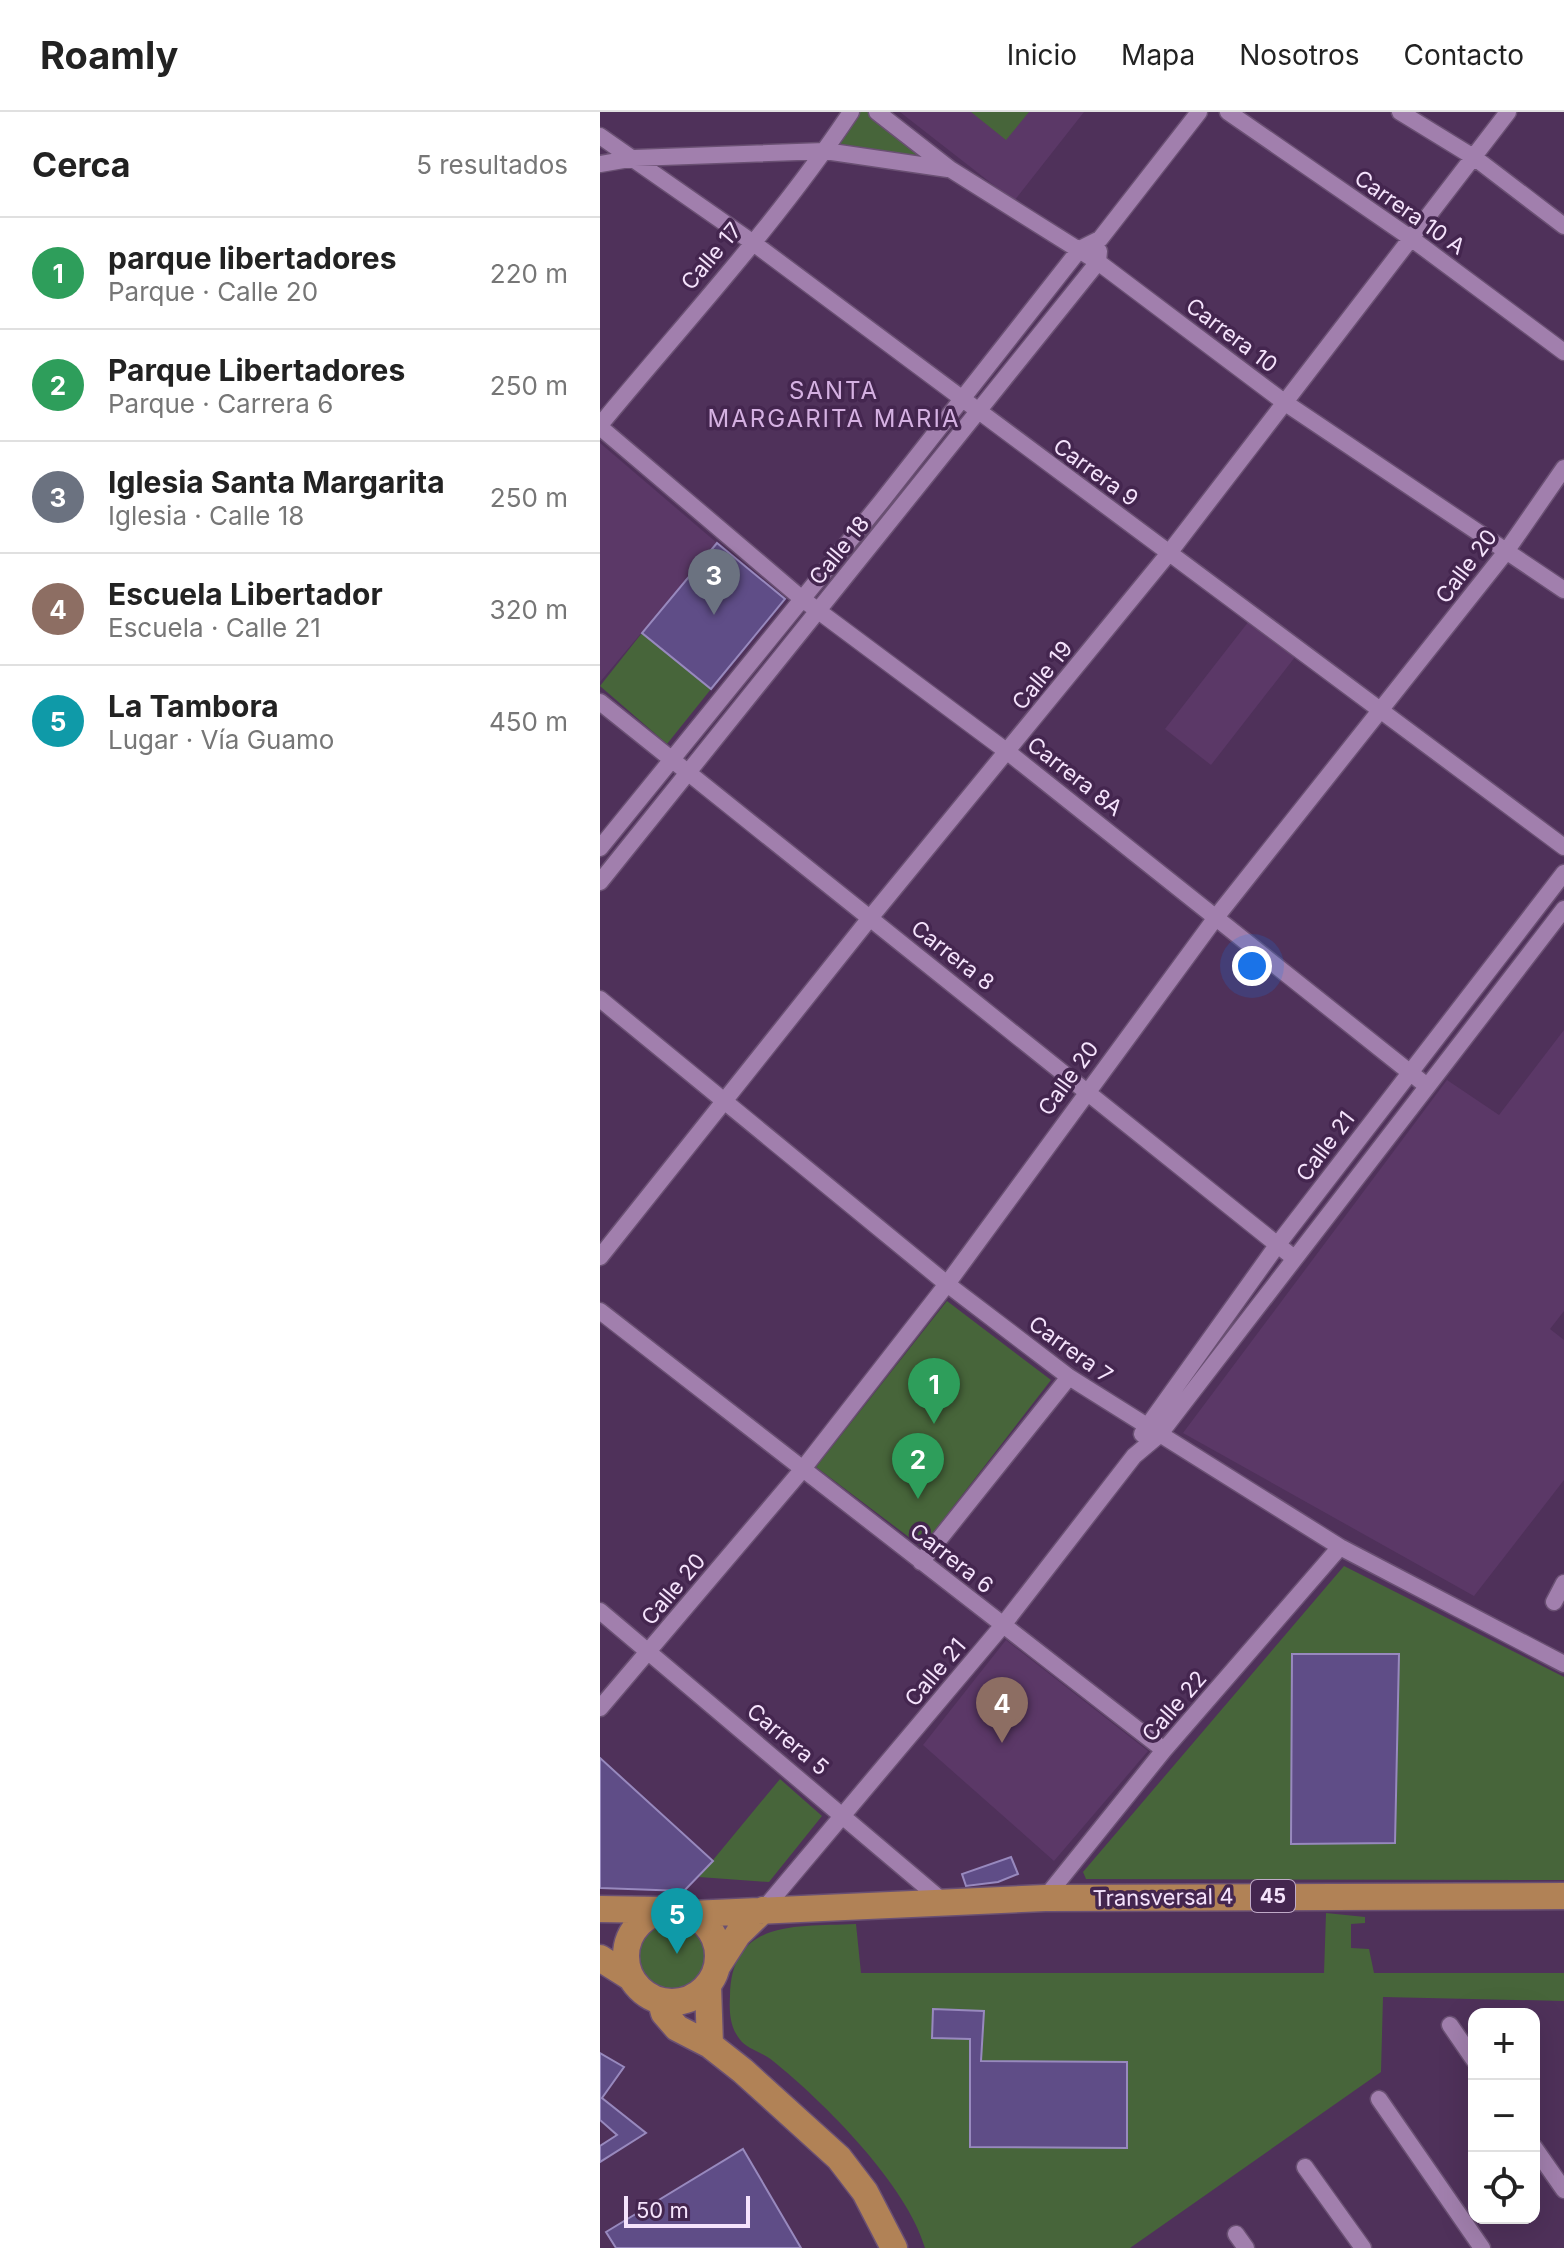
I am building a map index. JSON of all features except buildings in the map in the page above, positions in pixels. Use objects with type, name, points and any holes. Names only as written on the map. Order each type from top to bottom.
[{"type":"main road","name":"Transversal 4","points":[[763,1910],[1045,1898],[1564,1896]]},
{"type":"main road","name":"45","points":[[600,1909],[664,1910],[691,1914],[763,1910]]},
{"type":"main road","points":[[630,1977],[626,1949],[631,1935],[650,1915],[664,1910]]},
{"type":"main road","points":[[600,1958],[630,1977],[642,1992],[661,2002],[687,2001],[713,1975],[738,1934],[763,1910]]},
{"type":"main road","points":[[691,1914],[713,1935],[710,2045]]},
{"type":"main road","points":[[661,2002],[664,2013],[677,2028],[710,2045],[815,2133],[839,2158],[865,2192],[894,2248]]},
{"type":"street","name":"Calle 17","points":[[600,426],[825,151],[851,112]]},
{"type":"street","name":"Carrera 10","points":[[877,112],[950,169],[1080,249],[1284,402],[1564,590]]},
{"type":"street","name":"Calle 18","points":[[600,848],[881,502],[1080,249],[1100,239],[1199,112]]},
{"type":"street","name":"Carrera 10 A","points":[[1228,112],[1412,239],[1564,352]]},
{"type":"street","points":[[1400,112],[1475,158],[1564,226]]},
{"type":"street","name":"Calle 19","points":[[600,1257],[870,918],[1009,753],[1169,553],[1508,112]]},
{"type":"street","name":"Carrera 9","points":[[600,136],[752,242],[977,413],[1383,710],[1564,847]]},
{"type":"street","points":[[600,164],[635,158],[825,151],[950,169]]},
{"type":"street","points":[[1098,262],[1100,239]]},
{"type":"street","name":"Calle 18","points":[[600,882],[606,862],[687,773],[1098,262]]},
{"type":"street","name":"Carrera 8A","points":[[600,426],[801,598],[1009,753],[1427,1086]]},
{"type":"street","name":"Calle 20","points":[[600,1708],[802,1470],[947,1284],[1087,1089],[1217,916],[1505,553],[1564,468]]},
{"type":"street","points":[[881,502],[896,514]]},
{"type":"street","points":[[734,681],[750,694]]},
{"type":"street","name":"Carrera 8","points":[[600,702],[1087,1089],[1294,1258]]},
{"type":"street","name":"Calle 21","points":[[763,1910],[1003,1625],[1134,1456],[1278,1244],[1564,873]]},
{"type":"street","name":"Calle 21","points":[[1152,1431],[1294,1258],[1564,909]]},
{"type":"street","name":"Carrera 7","points":[[600,999],[947,1284],[1069,1377],[1340,1547],[1564,1664]]},
{"type":"street","name":"Carrera 6","points":[[600,1311],[1164,1750]]},
{"type":"street","points":[[921,1562],[1069,1377]]},
{"type":"street","name":"Calle 22","points":[[1045,1898],[1164,1750],[1340,1547]]},
{"type":"street","points":[[1554,1602],[1564,1583]]},
{"type":"street","name":"Carrera 5","points":[[600,1611],[845,1815],[945,1903]]},
{"type":"street","points":[[1450,2025],[1468,2051]]},
{"type":"street","points":[[1379,2099],[1482,2248]]},
{"type":"street","points":[[1537,2152],[1564,2190]]},
{"type":"street","points":[[1305,2167],[1363,2248]]},
{"type":"shaded area","points":[[900,112],[1084,112],[1014,201]]},
{"type":"shaded area","points":[[600,443],[717,543],[600,682]]},
{"type":"shaded area","points":[[1249,621],[1295,657],[1211,765],[1165,729]]},
{"type":"shaded area","points":[[1564,1030],[1564,1311],[1550,1329],[1564,1340],[1564,1480],[1474,1596],[1183,1433],[1447,1080],[1499,1115]]},
{"type":"shaded area","points":[[1006,1640],[1148,1751],[1054,1861],[923,1745]]},
{"type":"green space","points":[[856,112],[870,112],[937,164],[830,149]]},
{"type":"green space","points":[[971,112],[1029,112],[1006,140]]},
{"type":"green space","points":[[642,633],[711,689],[667,744],[600,686]]},
{"type":"green space","points":[[947,1301],[1051,1380],[922,1547],[816,1467]]},
{"type":"green space","points":[[1344,1566],[1564,1677],[1564,1880],[1086,1879],[1083,1872]]},
{"type":"green space","points":[[780,1779],[822,1816],[769,1882],[699,1877]]},
{"type":"green space","points":[[1326,1913],[1365,1917],[1365,1923],[1351,1924],[1351,1948],[1369,1949],[1374,1973],[1564,1973],[1564,2001],[1383,1997],[1381,2072],[1130,2248],[925,2248],[901,2198],[861,2146],[793,2078],[769,2058],[742,2042],[731,2020],[733,1971],[742,1952],[755,1940],[791,1928],[856,1924],[861,1973],[1324,1973]]},
{"type":"green space","points":[[674,1914],[689,1917],[702,1925],[710,1938],[713,1953],[710,1968],[702,1981],[689,1989],[674,1992],[659,1989],[646,1981],[638,1968],[635,1953],[638,1938],[646,1925],[659,1917]]},
{"type":"place","name":"Iglesia Santa Margarita","points":[[714,615]]},
{"type":"place","name":"parque libertadores","points":[[934,1424]]},
{"type":"place","name":"Parque Libertadores","points":[[918,1499]]},
{"type":"place","name":"Escuela Libertador","points":[[1002,1743]]},
{"type":"place","name":"La Tambora","points":[[677,1954]]},
{"type":"district","name":"SANTA MARGARITA MARIA","points":[[834,405]]}]
